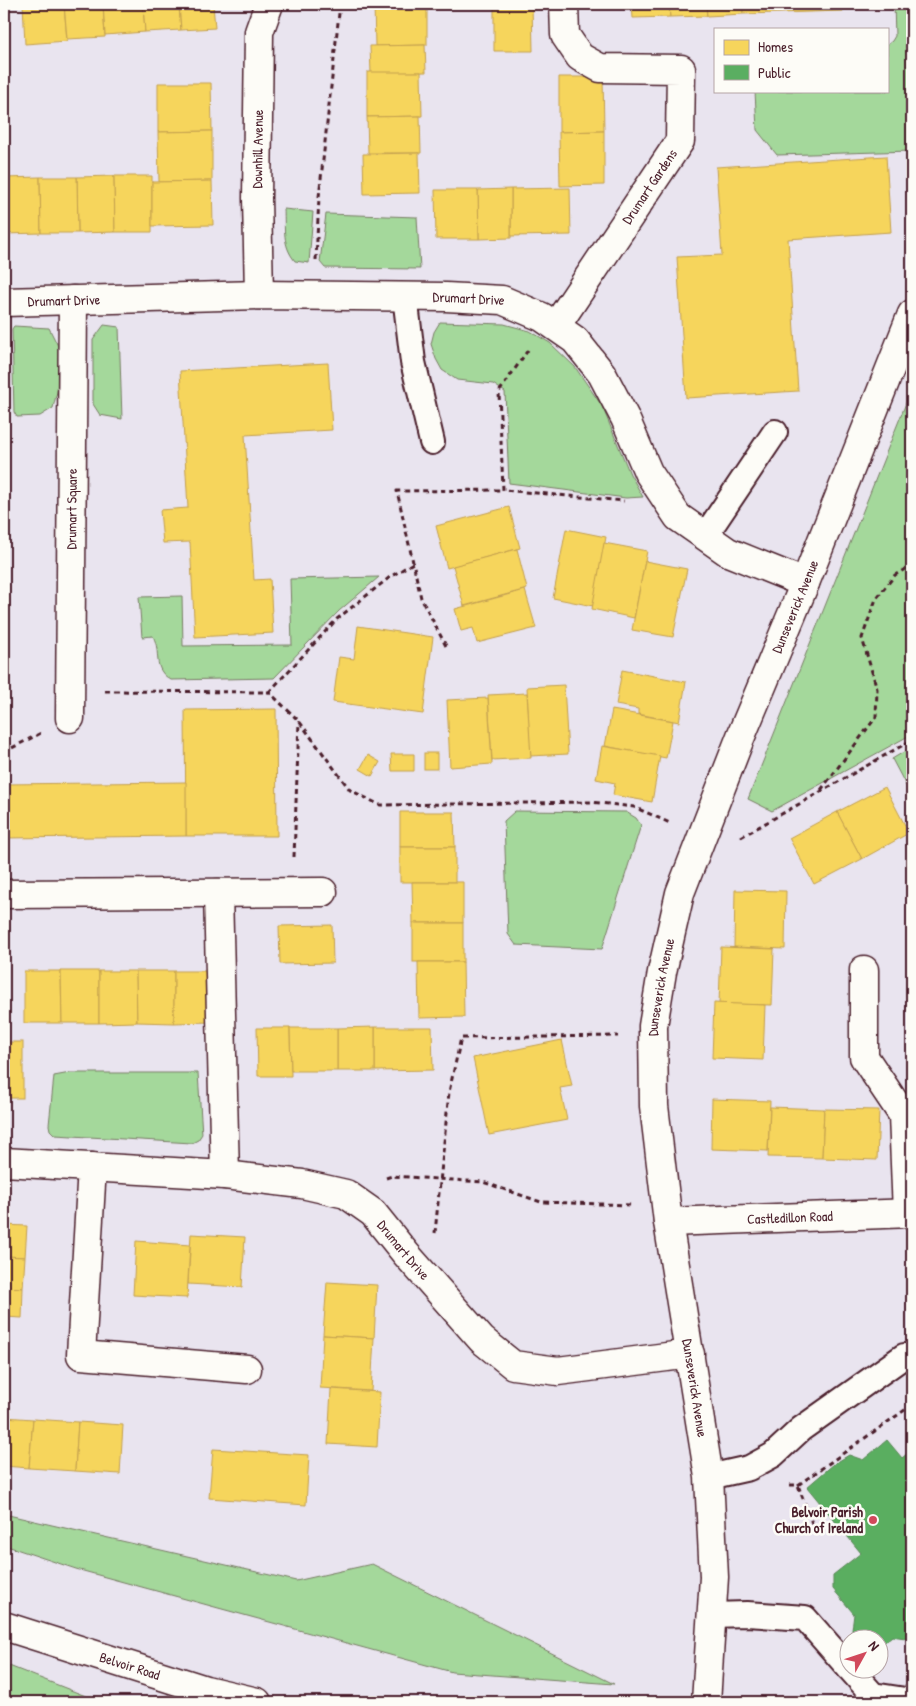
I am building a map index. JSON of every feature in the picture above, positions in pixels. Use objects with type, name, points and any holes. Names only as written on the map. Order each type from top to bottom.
[{"type":"main road","name":"Downhill Avenue","points":[[260,295],[257,198],[259,32],[269,4]]},
{"type":"main road","name":"Drumart Gardens","points":[[553,324],[680,141],[680,69],[600,68],[580,57],[565,35],[564,4]]},
{"type":"main road","name":"Drumart Drive","points":[[4,302],[260,295],[405,296],[502,300],[542,317],[575,340],[602,374],[648,472],[678,517],[728,552],[805,583]]},
{"type":"main road","name":"Drumart Square","points":[[70,718],[73,300]]},
{"type":"main road","name":"Dunseverick Avenue","points":[[706,1702],[714,1576],[709,1477],[667,1214],[654,1106],[653,1026],[662,972],[680,893],[741,736],[805,583],[912,314]]},
{"type":"main road","points":[[4,894],[324,892]]},
{"type":"main road","points":[[218,893],[225,1175]]},
{"type":"main road","points":[[864,970],[864,1058],[903,1115],[909,1213]]},
{"type":"main road","name":"Drumart Drive","points":[[4,1162],[225,1175],[302,1184],[346,1194],[373,1213],[482,1340],[513,1365],[558,1370],[690,1354]]},
{"type":"main road","points":[[92,1167],[81,1355],[247,1369]]},
{"type":"main road","name":"Castledillon Road","points":[[667,1214],[909,1213]]},
{"type":"main road","name":"Belvoir Road","points":[[4,1626],[206,1690],[257,1702]]},
{"type":"lane","points":[[405,296],[413,362],[432,442]]},
{"type":"lane","points":[[705,536],[776,432]]},
{"type":"lane","points":[[709,1477],[749,1468],[773,1455],[801,1429],[904,1356],[912,1356]]},
{"type":"lane","points":[[712,1615],[747,1614],[805,1618],[838,1656]]},
{"type":"lane","points":[[858,1678],[873,1695],[912,1701]]},
{"type":"path","points":[[315,296],[319,197],[340,4]]},
{"type":"path","points":[[503,490],[499,392],[553,324]]},
{"type":"path","points":[[446,646],[421,598],[397,491],[503,490],[671,506]]},
{"type":"path","points":[[268,692],[337,620],[390,577],[413,563]]},
{"type":"path","points":[[820,793],[876,717],[877,689],[862,638],[876,599],[896,575],[912,565]]},
{"type":"path","points":[[70,691],[268,692],[299,721],[350,790],[380,805],[591,802],[634,807],[702,836],[728,844],[912,740]]},
{"type":"path","points":[[293,893],[299,721]]},
{"type":"path","points":[[429,1280],[449,1092],[462,1038],[653,1036]]},
{"type":"path","points":[[346,1194],[392,1176],[483,1182],[541,1202],[667,1214]]},
{"type":"path","points":[[788,1485],[798,1485],[912,1405]]},
{"type":"path","points":[[798,1485],[813,1526]]},
{"type":"green space","points":[[894,4],[912,4],[912,151],[777,155],[757,130],[755,92],[888,92],[888,44],[895,36]]},
{"type":"green space","points":[[284,209],[313,212],[309,263],[295,261],[288,249],[285,236]]},
{"type":"green space","points":[[326,214],[417,217],[420,269],[325,268],[320,262]]},
{"type":"green space","points":[[440,322],[504,324],[530,331],[550,343],[575,367],[602,406],[630,474],[643,497],[626,498],[509,483],[505,392],[493,384],[457,380],[442,370],[431,344],[434,332]]},
{"type":"green space","points":[[104,325],[119,327],[122,419],[100,415],[93,404],[93,340]]},
{"type":"green space","points":[[14,326],[49,328],[60,350],[60,379],[53,408],[40,416],[17,417],[14,412],[12,329]]},
{"type":"green space","points":[[4,357],[5,564],[4,564]]},
{"type":"green space","points":[[912,388],[912,734],[772,811],[748,799]]},
{"type":"green space","points":[[379,577],[339,611],[274,678],[171,680],[161,670],[156,642],[153,636],[142,637],[139,597],[182,596],[183,646],[292,645],[290,579]]},
{"type":"green space","points":[[912,747],[912,797],[892,759]]},
{"type":"green space","points":[[515,811],[626,812],[636,818],[641,825],[602,949],[516,945],[508,934],[504,821]]},
{"type":"green space","points":[[70,1073],[198,1073],[202,1134],[198,1140],[192,1143],[55,1135],[50,1130],[49,1125],[54,1076]]},
{"type":"green space","points":[[4,1514],[296,1581],[372,1564],[614,1684],[452,1672],[76,1569],[4,1545]]},
{"type":"green space","points":[[4,1664],[101,1702],[4,1702]]},
{"type":"building: Homes","points":[[23,4],[64,4],[67,41],[25,44]]},
{"type":"building: Homes","points":[[64,4],[103,4],[105,37],[67,39]]},
{"type":"building: Homes","points":[[103,4],[143,4],[145,32],[105,35]]},
{"type":"building: Homes","points":[[143,4],[179,4],[181,30],[145,32]]},
{"type":"building: Homes","points":[[179,4],[213,4],[215,28],[181,30]]},
{"type":"building: Homes","points":[[374,4],[427,4],[427,45],[375,46]]},
{"type":"building: Homes","points":[[494,4],[532,4],[533,51],[494,51]]},
{"type":"building: Homes","points":[[632,4],[669,4],[670,17],[633,18]]},
{"type":"building: Homes","points":[[669,4],[706,4],[707,16],[670,17]]},
{"type":"building: Homes","points":[[706,4],[743,4],[743,14],[707,16]]},
{"type":"building: Homes","points":[[743,4],[779,4],[780,13],[743,14]]},
{"type":"building: Homes","points":[[779,4],[843,4],[843,11],[780,13]]},
{"type":"building: Homes","points":[[4,45],[7,45],[7,110],[4,110]]},
{"type":"building: Homes","points":[[425,45],[426,72],[371,73],[370,46]]},
{"type":"building: Homes","points":[[367,72],[421,72],[422,116],[367,117]]},
{"type":"building: Homes","points":[[559,77],[603,77],[604,131],[559,132]]},
{"type":"building: Homes","points":[[158,83],[211,83],[212,131],[158,132]]},
{"type":"building: Homes","points":[[420,116],[421,153],[368,153],[367,117]]},
{"type":"building: Homes","points":[[212,131],[212,181],[159,182],[158,132]]},
{"type":"building: Homes","points":[[604,131],[604,185],[560,186],[559,132]]},
{"type":"building: Homes","points":[[419,153],[420,193],[364,194],[363,154]]},
{"type":"building: Homes","points":[[886,156],[891,232],[788,239],[798,391],[686,398],[677,257],[722,255],[716,167]]},
{"type":"building: Homes","points":[[114,176],[115,232],[78,233],[77,177]]},
{"type":"building: Homes","points":[[114,176],[152,176],[152,232],[115,232]]},
{"type":"building: Homes","points":[[40,177],[41,233],[5,234],[4,178]]},
{"type":"building: Homes","points":[[40,177],[77,177],[78,233],[41,233]]},
{"type":"building: Homes","points":[[4,178],[5,234],[4,234]]},
{"type":"building: Homes","points":[[212,181],[213,225],[152,226],[152,182]]},
{"type":"building: Homes","points":[[570,188],[571,235],[511,236],[511,189]]},
{"type":"building: Homes","points":[[511,189],[511,238],[479,239],[478,190]]},
{"type":"building: Homes","points":[[435,190],[478,190],[479,239],[436,239]]},
{"type":"building: Homes","points":[[328,363],[332,430],[245,435],[254,580],[270,579],[273,633],[195,637],[190,542],[163,543],[160,510],[188,508],[180,371]]},
{"type":"building: Homes","points":[[509,507],[520,548],[447,568],[436,526]]},
{"type":"building: Homes","points":[[566,529],[606,537],[593,606],[553,598]]},
{"type":"building: Homes","points":[[604,543],[647,551],[634,618],[592,609]]},
{"type":"building: Homes","points":[[517,549],[527,589],[464,606],[453,566]]},
{"type":"building: Homes","points":[[645,561],[687,569],[673,637],[632,630]]},
{"type":"building: Homes","points":[[525,590],[536,628],[477,643],[473,628],[461,631],[455,609]]},
{"type":"building: Homes","points":[[358,626],[433,637],[423,714],[333,702],[339,657],[354,659]]},
{"type":"building: Homes","points":[[622,670],[686,682],[679,722],[638,714],[638,709],[616,705]]},
{"type":"building: Homes","points":[[564,685],[568,754],[530,756],[527,687]]},
{"type":"building: Homes","points":[[527,693],[531,758],[492,760],[488,695]]},
{"type":"building: Homes","points":[[488,698],[492,764],[450,767],[447,700]]},
{"type":"building: Homes","points":[[276,709],[277,836],[186,836],[185,710]]},
{"type":"building: Homes","points":[[612,710],[673,721],[666,758],[605,746]]},
{"type":"building: Homes","points":[[602,746],[660,756],[652,802],[613,795],[615,783],[596,779]]},
{"type":"building: Homes","points":[[424,753],[437,753],[437,769],[424,769]]},
{"type":"building: Homes","points":[[391,754],[414,754],[414,771],[392,771]]},
{"type":"building: Homes","points":[[368,755],[380,762],[372,776],[360,769]]},
{"type":"building: Homes","points":[[186,782],[186,836],[4,838],[4,784]]},
{"type":"building: Homes","points":[[885,787],[909,833],[862,859],[837,812]]},
{"type":"building: Homes","points":[[400,812],[454,812],[455,847],[400,847]]},
{"type":"building: Homes","points":[[837,812],[862,859],[814,884],[789,838]]},
{"type":"building: Homes","points":[[400,847],[455,847],[455,882],[400,882]]},
{"type":"building: Homes","points":[[412,882],[463,882],[463,923],[413,923]]},
{"type":"building: Homes","points":[[735,890],[786,891],[785,949],[734,947]]},
{"type":"building: Homes","points":[[413,923],[463,923],[463,962],[413,962]]},
{"type":"building: Homes","points":[[332,925],[333,963],[280,964],[279,926]]},
{"type":"building: Homes","points":[[721,947],[774,949],[772,1005],[719,1004]]},
{"type":"building: Homes","points":[[418,962],[463,962],[464,1017],[419,1018]]},
{"type":"building: Homes","points":[[24,971],[61,971],[62,1023],[24,1023]]},
{"type":"building: Homes","points":[[61,971],[99,971],[99,1023],[62,1023]]},
{"type":"building: Homes","points":[[99,971],[136,971],[137,1022],[99,1023]]},
{"type":"building: Homes","points":[[136,971],[174,971],[174,1023],[137,1022]]},
{"type":"building: Homes","points":[[174,971],[211,971],[211,1022],[174,1023]]},
{"type":"building: Homes","points":[[714,1003],[765,1005],[763,1060],[712,1058]]},
{"type":"building: Homes","points":[[375,1027],[432,1027],[433,1070],[375,1071]]},
{"type":"building: Homes","points":[[375,1027],[375,1071],[337,1071],[337,1028]]},
{"type":"building: Homes","points":[[257,1028],[290,1028],[291,1076],[258,1076]]},
{"type":"building: Homes","points":[[290,1028],[337,1028],[337,1071],[291,1071]]},
{"type":"building: Homes","points":[[562,1040],[572,1086],[560,1088],[567,1120],[489,1135],[473,1058]]},
{"type":"building: Homes","points":[[4,1042],[23,1042],[23,1098],[4,1098]]},
{"type":"building: Homes","points":[[712,1099],[770,1101],[768,1151],[711,1149]]},
{"type":"building: Homes","points":[[770,1107],[824,1109],[822,1158],[768,1157]]},
{"type":"building: Homes","points":[[824,1109],[879,1110],[877,1160],[822,1158]]},
{"type":"building: Homes","points":[[4,1225],[27,1226],[25,1257],[4,1256]]},
{"type":"building: Homes","points":[[191,1234],[245,1237],[242,1287],[188,1284]]},
{"type":"building: Homes","points":[[136,1241],[190,1245],[187,1298],[133,1295]]},
{"type":"building: Homes","points":[[4,1256],[25,1257],[23,1288],[4,1287]]},
{"type":"building: Homes","points":[[327,1282],[377,1285],[374,1338],[323,1335]]},
{"type":"building: Homes","points":[[4,1287],[23,1288],[22,1318],[4,1317]]},
{"type":"building: Homes","points":[[323,1335],[374,1338],[371,1391],[320,1388]]},
{"type":"building: Homes","points":[[331,1389],[380,1392],[377,1447],[328,1444]]},
{"type":"building: Homes","points":[[4,1417],[33,1419],[29,1468],[4,1466]]},
{"type":"building: Homes","points":[[33,1419],[78,1422],[75,1471],[29,1468]]},
{"type":"building: Homes","points":[[78,1422],[123,1425],[120,1474],[75,1471]]},
{"type":"building: Homes","points":[[213,1449],[309,1455],[306,1505],[209,1498]]},
{"type":"building: Public","name":"Belvoir Parish Church of Ireland","points":[[910,1437],[912,1437],[912,1639],[892,1636],[888,1639],[888,1628],[852,1628],[854,1614],[833,1589],[833,1575],[861,1553],[807,1487],[834,1464],[849,1455],[863,1460],[887,1440],[902,1458],[908,1453]]},
{"type":"place","name":"Belvoir Parish Church of Ireland","points":[[873,1520]]}]
